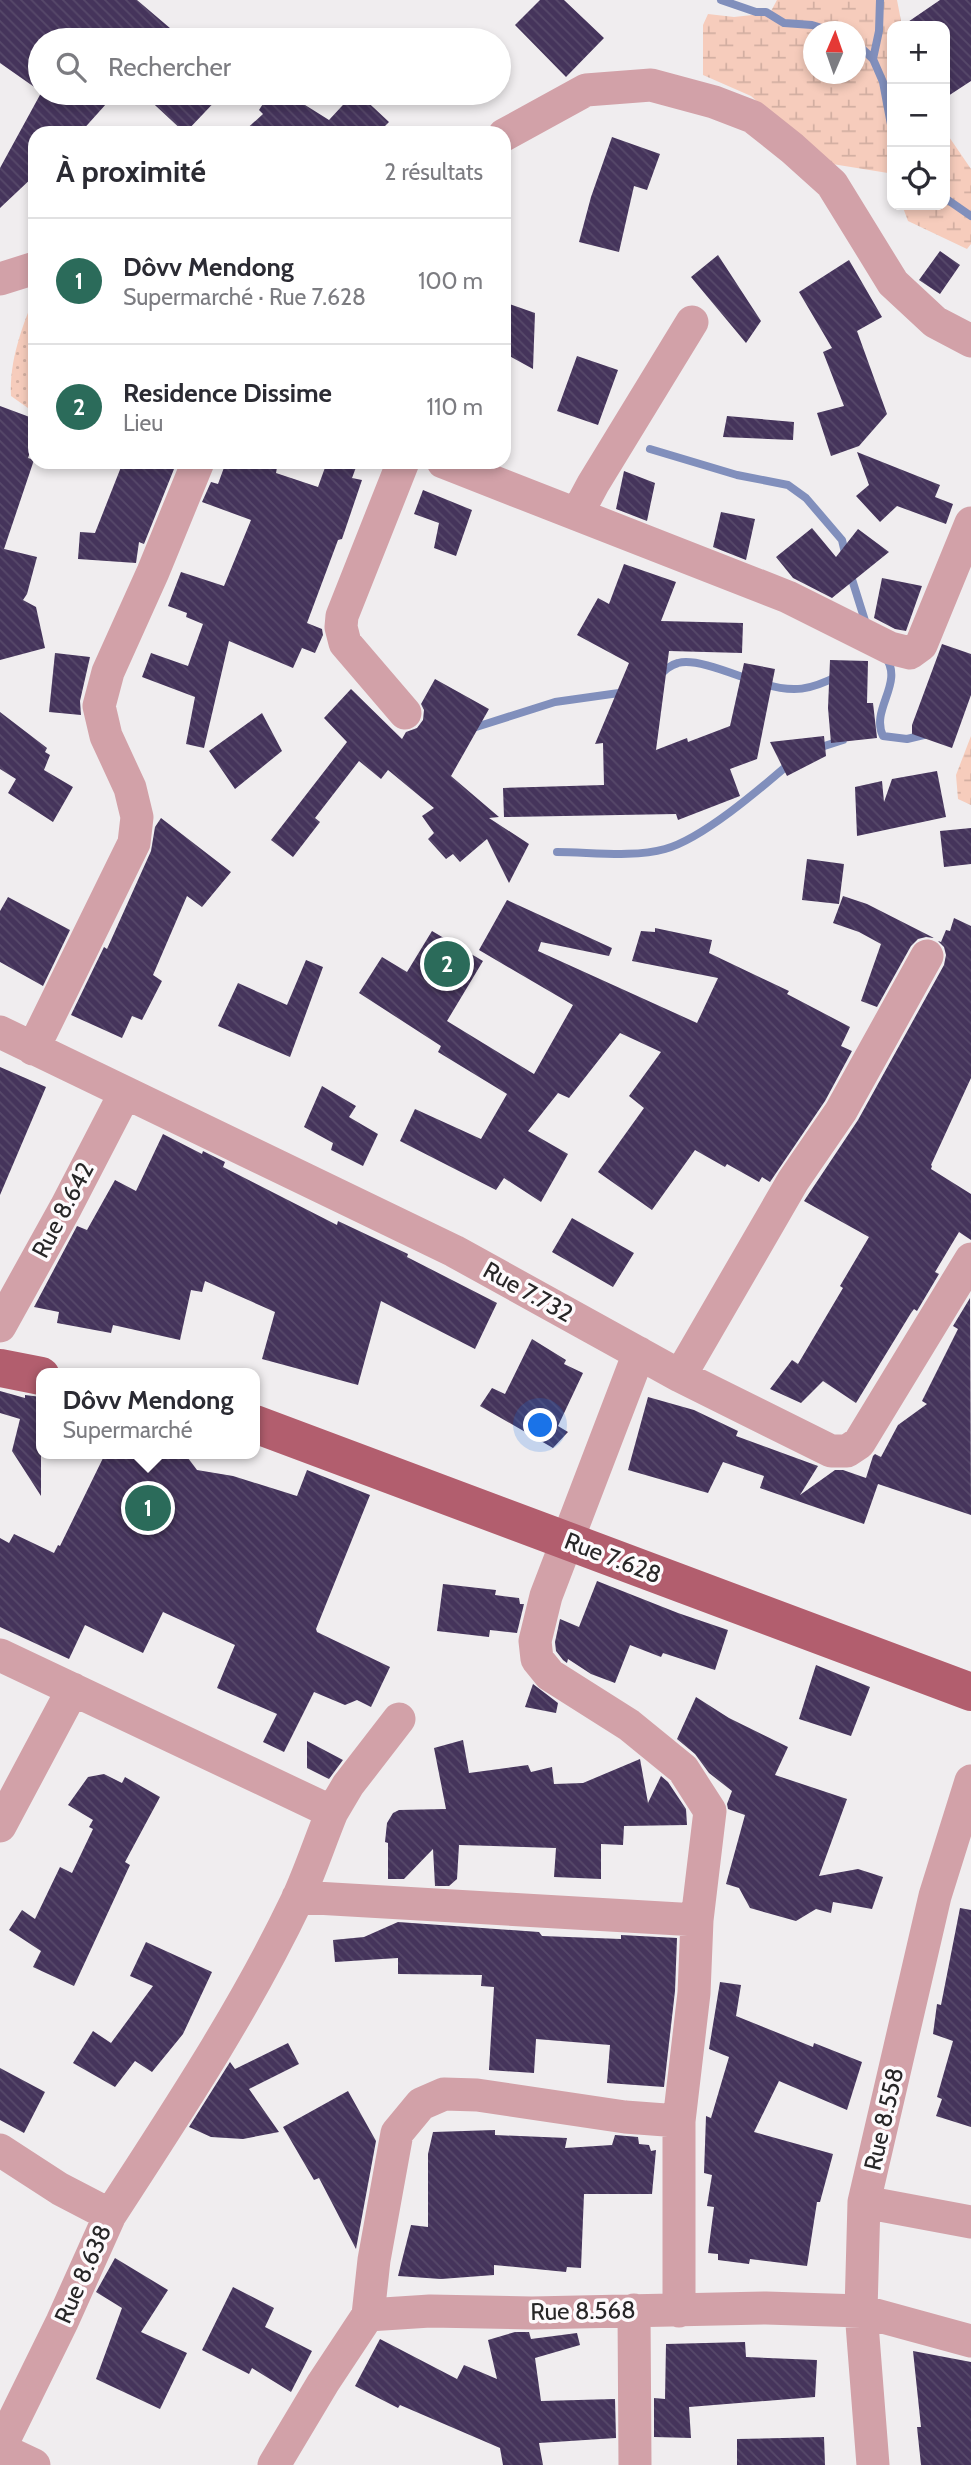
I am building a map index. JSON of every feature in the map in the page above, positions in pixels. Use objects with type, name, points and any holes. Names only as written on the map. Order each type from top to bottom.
[{"type":"main road","points":[[0,1368],[36,1375]]},
{"type":"main road","name":"Rue 7.628","points":[[260,1426],[971,1692]]},
{"type":"street","points":[[511,131],[586,90],[650,85],[714,102],[753,117],[832,184],[893,283],[935,322],[971,341]]},
{"type":"street","points":[[0,279],[28,270]]},
{"type":"street","points":[[577,514],[692,322]]},
{"type":"street","points":[[33,1049],[134,843],[137,817],[130,788],[106,736],[100,706],[108,672],[195,469]]},
{"type":"street","points":[[400,469],[342,616],[341,627],[345,643],[405,713]]},
{"type":"street","points":[[461,469],[788,597],[890,648],[910,653],[921,645],[971,523]]},
{"type":"street","points":[[680,1376],[793,1181],[841,1111],[928,956]]},
{"type":"street","name":"Rue 7.732","points":[[0,1032],[454,1251],[680,1376],[831,1451],[847,1451],[859,1443],[971,1259]]},
{"type":"street","name":"Rue 8.642","points":[[0,1326],[125,1093]]},
{"type":"street","points":[[639,1353],[546,1596],[535,1641],[537,1659],[551,1675],[629,1725],[683,1769],[710,1811],[697,1920],[694,1993],[678,2121],[679,2311]]},
{"type":"street","points":[[0,1655],[332,1812]]},
{"type":"street","points":[[0,1826],[73,1689]]},
{"type":"street","points":[[110,2215],[217,2049],[273,1949],[298,1897],[332,1812],[348,1785],[399,1718]]},
{"type":"street","name":"Rue 8.558","points":[[873,2465],[861,2311],[864,2202],[935,1896],[971,1781]]},
{"type":"street","points":[[298,1897],[697,1920]]},
{"type":"street","points":[[274,2465],[368,2315],[374,2260],[397,2133],[421,2104],[444,2094],[477,2095],[625,2117],[678,2121]]},
{"type":"street","name":"Rue 8.638","points":[[0,2150],[60,2189],[110,2215],[62,2322],[0,2448]]},
{"type":"street","points":[[864,2202],[971,2222]]},
{"type":"street","name":"Rue 8.568","points":[[368,2315],[430,2311],[532,2313],[766,2308],[861,2311],[971,2341]]},
{"type":"street","points":[[634,2310],[635,2465]]},
{"type":"street","points":[[0,2448],[34,2465]]},
{"type":"green space","points":[[777,0],[897,0],[901,21],[887,21],[887,173],[826,163],[751,96],[703,75],[703,25],[708,14],[734,17],[770,13]]},
{"type":"green space","points":[[950,138],[971,169],[971,244],[967,249],[908,221],[904,210],[950,210]]},
{"type":"green space","points":[[28,312],[28,408],[11,396],[12,370]]},
{"type":"green space","points":[[971,736],[971,805],[958,799],[956,775]]},
{"type":"building","points":[[0,0],[137,0],[170,28],[28,28],[28,83],[0,63]]},
{"type":"building","points":[[540,0],[564,0],[604,38],[566,77],[515,25]]},
{"type":"building","points":[[940,0],[971,0],[971,81],[950,95],[950,21],[909,21]]},
{"type":"building","points":[[34,105],[105,105],[86,126],[28,126],[28,182],[0,208],[0,168]]},
{"type":"building","points":[[155,105],[212,105],[192,126],[177,126]]},
{"type":"building","points":[[262,105],[305,105],[329,120],[343,105],[371,105],[389,122],[385,126],[250,126],[263,114],[259,110]]},
{"type":"building","points":[[612,137],[660,154],[647,190],[634,186],[619,252],[579,242]]},
{"type":"building","points":[[940,251],[960,265],[940,294],[919,280]]},
{"type":"building","points":[[718,255],[761,321],[746,343],[691,277]]},
{"type":"building","points":[[849,260],[882,317],[857,331],[887,414],[859,446],[831,456],[817,413],[844,406],[823,352],[832,348],[799,292]]},
{"type":"building","points":[[511,304],[535,313],[533,369],[511,357]]},
{"type":"building","points":[[577,356],[618,370],[598,425],[557,411]]},
{"type":"building","points":[[0,406],[28,416],[28,469],[31,469],[4,549],[0,548]]},
{"type":"building","points":[[727,416],[794,422],[793,440],[723,437]]},
{"type":"building","points":[[857,452],[940,485],[935,497],[953,504],[946,524],[897,506],[880,522],[856,496],[869,485]]},
{"type":"building","points":[[120,469],[174,469],[144,544],[139,542],[136,563],[78,559],[80,532],[95,533]]},
{"type":"building","points":[[223,469],[277,469],[276,473],[318,487],[324,469],[355,469],[352,478],[362,480],[342,539],[338,540],[307,623],[322,629],[323,635],[315,653],[302,648],[293,668],[229,641],[204,748],[186,744],[195,697],[142,677],[151,653],[188,666],[203,624],[186,617],[187,613],[168,606],[181,572],[224,586],[251,520],[202,502],[211,482],[218,484]]},
{"type":"building","points":[[624,471],[655,483],[647,521],[616,509]]},
{"type":"building","points":[[423,490],[472,510],[456,556],[434,548],[439,523],[414,514]]},
{"type":"building","points":[[721,512],[755,519],[746,560],[713,547]]},
{"type":"building","points":[[812,528],[836,557],[858,529],[889,552],[832,598],[793,578],[776,557]]},
{"type":"building","points":[[0,548],[37,557],[23,600],[36,607],[45,648],[0,660]]},
{"type":"building","points":[[624,564],[676,582],[661,621],[743,623],[742,653],[669,651],[656,750],[687,738],[688,742],[730,726],[744,663],[775,669],[757,759],[730,769],[740,796],[678,820],[676,814],[504,817],[503,788],[604,785],[603,743],[595,744],[629,663],[577,635],[598,598],[609,604]]},
{"type":"building","points":[[882,578],[922,586],[906,631],[895,629],[874,618]]},
{"type":"building","points":[[942,644],[971,654],[971,695],[952,748],[912,734],[912,725]]},
{"type":"building","points":[[55,653],[90,657],[80,701],[81,715],[49,712]]},
{"type":"building","points":[[830,660],[868,661],[867,703],[873,703],[877,738],[831,743],[828,708]]},
{"type":"building","points":[[435,679],[489,709],[451,776],[499,817],[489,818],[529,844],[509,883],[487,839],[460,862],[453,854],[446,859],[428,839],[434,833],[422,816],[434,808],[388,770],[381,779],[359,761],[315,818],[320,822],[293,857],[271,840],[347,742],[324,718],[351,689],[402,739],[406,732],[417,728],[423,720],[424,710],[421,704]]},
{"type":"building","points":[[0,712],[47,748],[45,752],[50,755],[44,770],[73,787],[53,822],[8,793],[16,779],[0,769]]},
{"type":"building","points":[[262,713],[282,751],[235,789],[209,751]]},
{"type":"building","points":[[824,736],[826,756],[787,776],[770,742]]},
{"type":"building","points":[[937,771],[946,817],[857,836],[855,787],[882,781],[884,802],[892,779]]},
{"type":"building","points":[[161,818],[231,872],[202,907],[187,896],[153,975],[162,981],[142,1020],[132,1016],[122,1038],[71,1015],[104,947],[107,949],[151,851],[155,827]]},
{"type":"building","points":[[971,828],[971,864],[944,867],[940,831]]},
{"type":"building","points":[[807,859],[844,864],[839,904],[802,900]]},
{"type":"building","points":[[843,896],[867,904],[934,938],[918,939],[911,946],[877,1007],[861,1001],[881,944],[859,932],[833,923]]},
{"type":"building","points":[[8,897],[70,930],[43,986],[0,962],[0,911]]},
{"type":"building","points":[[507,900],[612,948],[609,956],[541,942],[538,951],[697,1023],[718,978],[632,961],[641,931],[655,932],[655,928],[712,940],[709,953],[789,991],[787,994],[850,1027],[841,1046],[852,1051],[825,1101],[770,1182],[762,1177],[759,1182],[695,1150],[652,1210],[598,1172],[644,1108],[629,1096],[661,1052],[620,1033],[569,1098],[558,1093],[528,1131],[568,1154],[541,1202],[504,1178],[496,1190],[400,1141],[415,1109],[481,1139],[507,1094],[438,1052],[441,1046],[359,993],[382,957],[407,972],[432,931],[483,961],[447,1021],[534,1074],[573,1005],[479,950]]},
{"type":"building","points":[[954,918],[971,926],[971,1078],[931,1169],[971,1194],[971,1240],[959,1232],[935,1272],[939,1274],[917,1311],[914,1309],[911,1313],[856,1403],[823,1381],[801,1403],[770,1389],[792,1360],[798,1364],[843,1288],[840,1286],[869,1237],[804,1201],[858,1120],[944,965],[944,947],[938,941],[941,942],[946,930],[950,931]]},
{"type":"building","points":[[306,960],[323,967],[290,1057],[218,1026],[238,983],[287,1005]]},
{"type":"building","points":[[0,1067],[46,1087],[0,1195]]},
{"type":"building","points":[[322,1086],[356,1106],[349,1117],[378,1134],[363,1166],[331,1150],[333,1143],[304,1127]]},
{"type":"building","points":[[163,1134],[202,1154],[203,1151],[225,1162],[223,1167],[337,1225],[338,1221],[408,1254],[407,1257],[497,1303],[475,1349],[381,1301],[358,1385],[262,1359],[275,1312],[205,1281],[202,1292],[191,1290],[180,1340],[113,1325],[111,1333],[57,1323],[59,1312],[34,1307],[77,1226],[87,1230],[115,1180],[136,1191]]},
{"type":"building","points":[[572,1218],[634,1253],[613,1287],[552,1252]]},
{"type":"building","points":[[970,1298],[971,1515],[878,1484],[864,1524],[760,1488],[764,1476],[723,1462],[708,1493],[628,1470],[648,1397],[694,1410],[738,1431],[736,1436],[818,1466],[800,1495],[835,1470],[866,1478],[873,1456],[875,1454],[881,1457],[898,1425],[927,1404],[922,1401],[958,1329],[953,1326]]},
{"type":"building","points":[[532,1339],[566,1360],[564,1364],[583,1373],[558,1426],[568,1432],[553,1448],[480,1406],[492,1388],[505,1394]]},
{"type":"building","points":[[0,1391],[25,1398],[25,1395],[36,1396],[36,1459],[41,1459],[41,1496],[12,1451],[20,1419],[0,1413]]},
{"type":"building","points":[[103,1459],[189,1459],[197,1470],[233,1476],[297,1496],[307,1470],[370,1495],[317,1632],[390,1667],[371,1707],[357,1700],[345,1705],[314,1692],[284,1752],[263,1742],[277,1714],[217,1688],[235,1645],[163,1612],[143,1653],[85,1625],[69,1659],[0,1627],[0,1538],[9,1543],[14,1534],[54,1553],[58,1545],[60,1546]]},
{"type":"building","points":[[597,1581],[728,1630],[715,1670],[663,1653],[661,1657],[630,1645],[615,1683],[591,1674],[568,1659],[567,1663],[563,1660],[556,1651],[555,1642],[560,1619],[579,1627]]},
{"type":"building","points":[[443,1584],[496,1590],[495,1595],[519,1598],[520,1604],[524,1604],[517,1633],[490,1630],[489,1637],[437,1631]]},
{"type":"building","points":[[816,1665],[870,1687],[851,1736],[799,1719]]},
{"type":"building","points":[[533,1684],[558,1703],[556,1713],[525,1707]]},
{"type":"building","points":[[696,1697],[729,1718],[788,1747],[775,1775],[847,1799],[819,1876],[858,1869],[883,1877],[872,1909],[833,1902],[831,1913],[816,1909],[796,1921],[750,1908],[739,1888],[726,1884],[745,1815],[728,1809],[732,1791],[709,1773],[695,1754],[677,1739]]},
{"type":"building","points":[[463,1740],[469,1773],[528,1765],[531,1772],[552,1767],[554,1784],[583,1783],[640,1759],[648,1803],[661,1776],[686,1809],[687,1825],[624,1826],[623,1845],[601,1844],[601,1879],[554,1877],[556,1848],[459,1845],[457,1879],[449,1886],[435,1886],[433,1849],[404,1879],[388,1879],[388,1843],[385,1842],[387,1823],[393,1813],[399,1810],[446,1809],[434,1748]]},
{"type":"building","points":[[307,1741],[343,1760],[329,1779],[307,1768]]},
{"type":"building","points":[[104,1774],[122,1783],[125,1777],[160,1797],[125,1862],[130,1865],[74,1986],[33,1967],[41,1951],[9,1930],[22,1910],[35,1919],[60,1867],[72,1873],[93,1829],[89,1827],[93,1820],[68,1805],[88,1777]]},
{"type":"building","points":[[960,1908],[971,1910],[971,2127],[936,2116],[942,2099],[937,2097],[953,2041],[933,2034],[937,2004],[941,2005]]},
{"type":"building","points":[[398,1922],[539,1932],[542,1936],[621,1939],[621,1935],[677,1938],[675,1991],[664,2087],[607,2083],[610,2045],[536,2039],[534,2073],[489,2070],[494,1987],[481,1986],[482,1975],[398,1974],[398,1958],[335,1962],[333,1940],[364,1937]]},
{"type":"building","points":[[146,1942],[212,1972],[183,2034],[152,2072],[135,2061],[115,2087],[73,2063],[93,2031],[111,2043],[153,1986],[130,1976]]},
{"type":"building","points":[[720,1982],[741,1985],[736,2016],[813,2047],[814,2043],[862,2062],[847,2110],[779,2081],[754,2132],[833,2154],[820,2202],[817,2202],[807,2266],[750,2259],[749,2264],[718,2260],[718,2254],[708,2253],[714,2207],[707,2206],[712,2175],[704,2173],[706,2116],[711,2118],[729,2057],[709,2049]]},
{"type":"building","points":[[288,2043],[299,2064],[249,2089],[279,2132],[243,2139],[211,2137],[189,2127],[230,2062],[235,2069]]},
{"type":"building","points":[[0,2068],[45,2092],[24,2133],[0,2120]]},
{"type":"building","points":[[348,2091],[376,2141],[356,2249],[319,2178],[314,2180],[283,2127]]},
{"type":"building","points":[[495,2130],[495,2135],[567,2138],[565,2148],[612,2145],[615,2135],[638,2137],[639,2144],[649,2145],[651,2151],[656,2150],[652,2194],[584,2194],[581,2268],[567,2267],[566,2272],[494,2265],[494,2275],[441,2279],[398,2276],[411,2225],[428,2227],[428,2154],[433,2132]]},
{"type":"building","points":[[115,2258],[168,2290],[141,2332],[187,2353],[160,2409],[96,2379],[122,2308],[96,2292]]},
{"type":"building","points":[[233,2287],[274,2308],[265,2327],[312,2351],[291,2392],[252,2368],[249,2374],[202,2350]]},
{"type":"building","points":[[515,2332],[529,2332],[531,2339],[577,2333],[580,2345],[535,2358],[541,2401],[615,2399],[616,2438],[539,2443],[543,2465],[503,2465],[500,2448],[400,2405],[398,2408],[355,2386],[380,2339],[457,2379],[464,2365],[497,2379],[488,2340]]},
{"type":"building","points":[[745,2342],[746,2357],[817,2360],[815,2397],[689,2407],[691,2438],[654,2437],[654,2398],[665,2399],[666,2344]]},
{"type":"building","points":[[913,2351],[971,2362],[971,2465],[921,2465],[917,2427],[921,2427]]},
{"type":"building","points":[[824,2437],[825,2465],[737,2465],[737,2439]]},
{"type":"waterway","points":[[721,0],[756,12],[766,12],[784,23],[803,24]]},
{"type":"waterway","points":[[873,59],[879,31],[880,0]]},
{"type":"waterway","points":[[866,52],[873,59],[883,82],[887,103]]},
{"type":"waterway","points":[[950,201],[971,216]]},
{"type":"waterway","points":[[650,449],[737,475],[788,485],[806,498],[842,540],[846,557]]},
{"type":"waterway","points":[[850,573],[866,624]]},
{"type":"waterway","points":[[885,656],[891,676],[881,716],[883,736],[907,739],[928,734]]},
{"type":"waterway","points":[[659,676],[673,665],[686,662],[714,667],[751,680]]},
{"type":"waterway","points":[[764,684],[784,689],[802,689],[838,676]]},
{"type":"waterway","points":[[473,728],[555,702],[626,692]]},
{"type":"waterway","points":[[815,749],[843,740]]},
{"type":"waterway","points":[[557,852],[640,853],[680,844],[730,812],[789,764]]},
{"type":"place","name":"Residence Dissime","points":[[447,964]]},
{"type":"place","name":"Dôvv Mendong","points":[[148,1508]]}]
